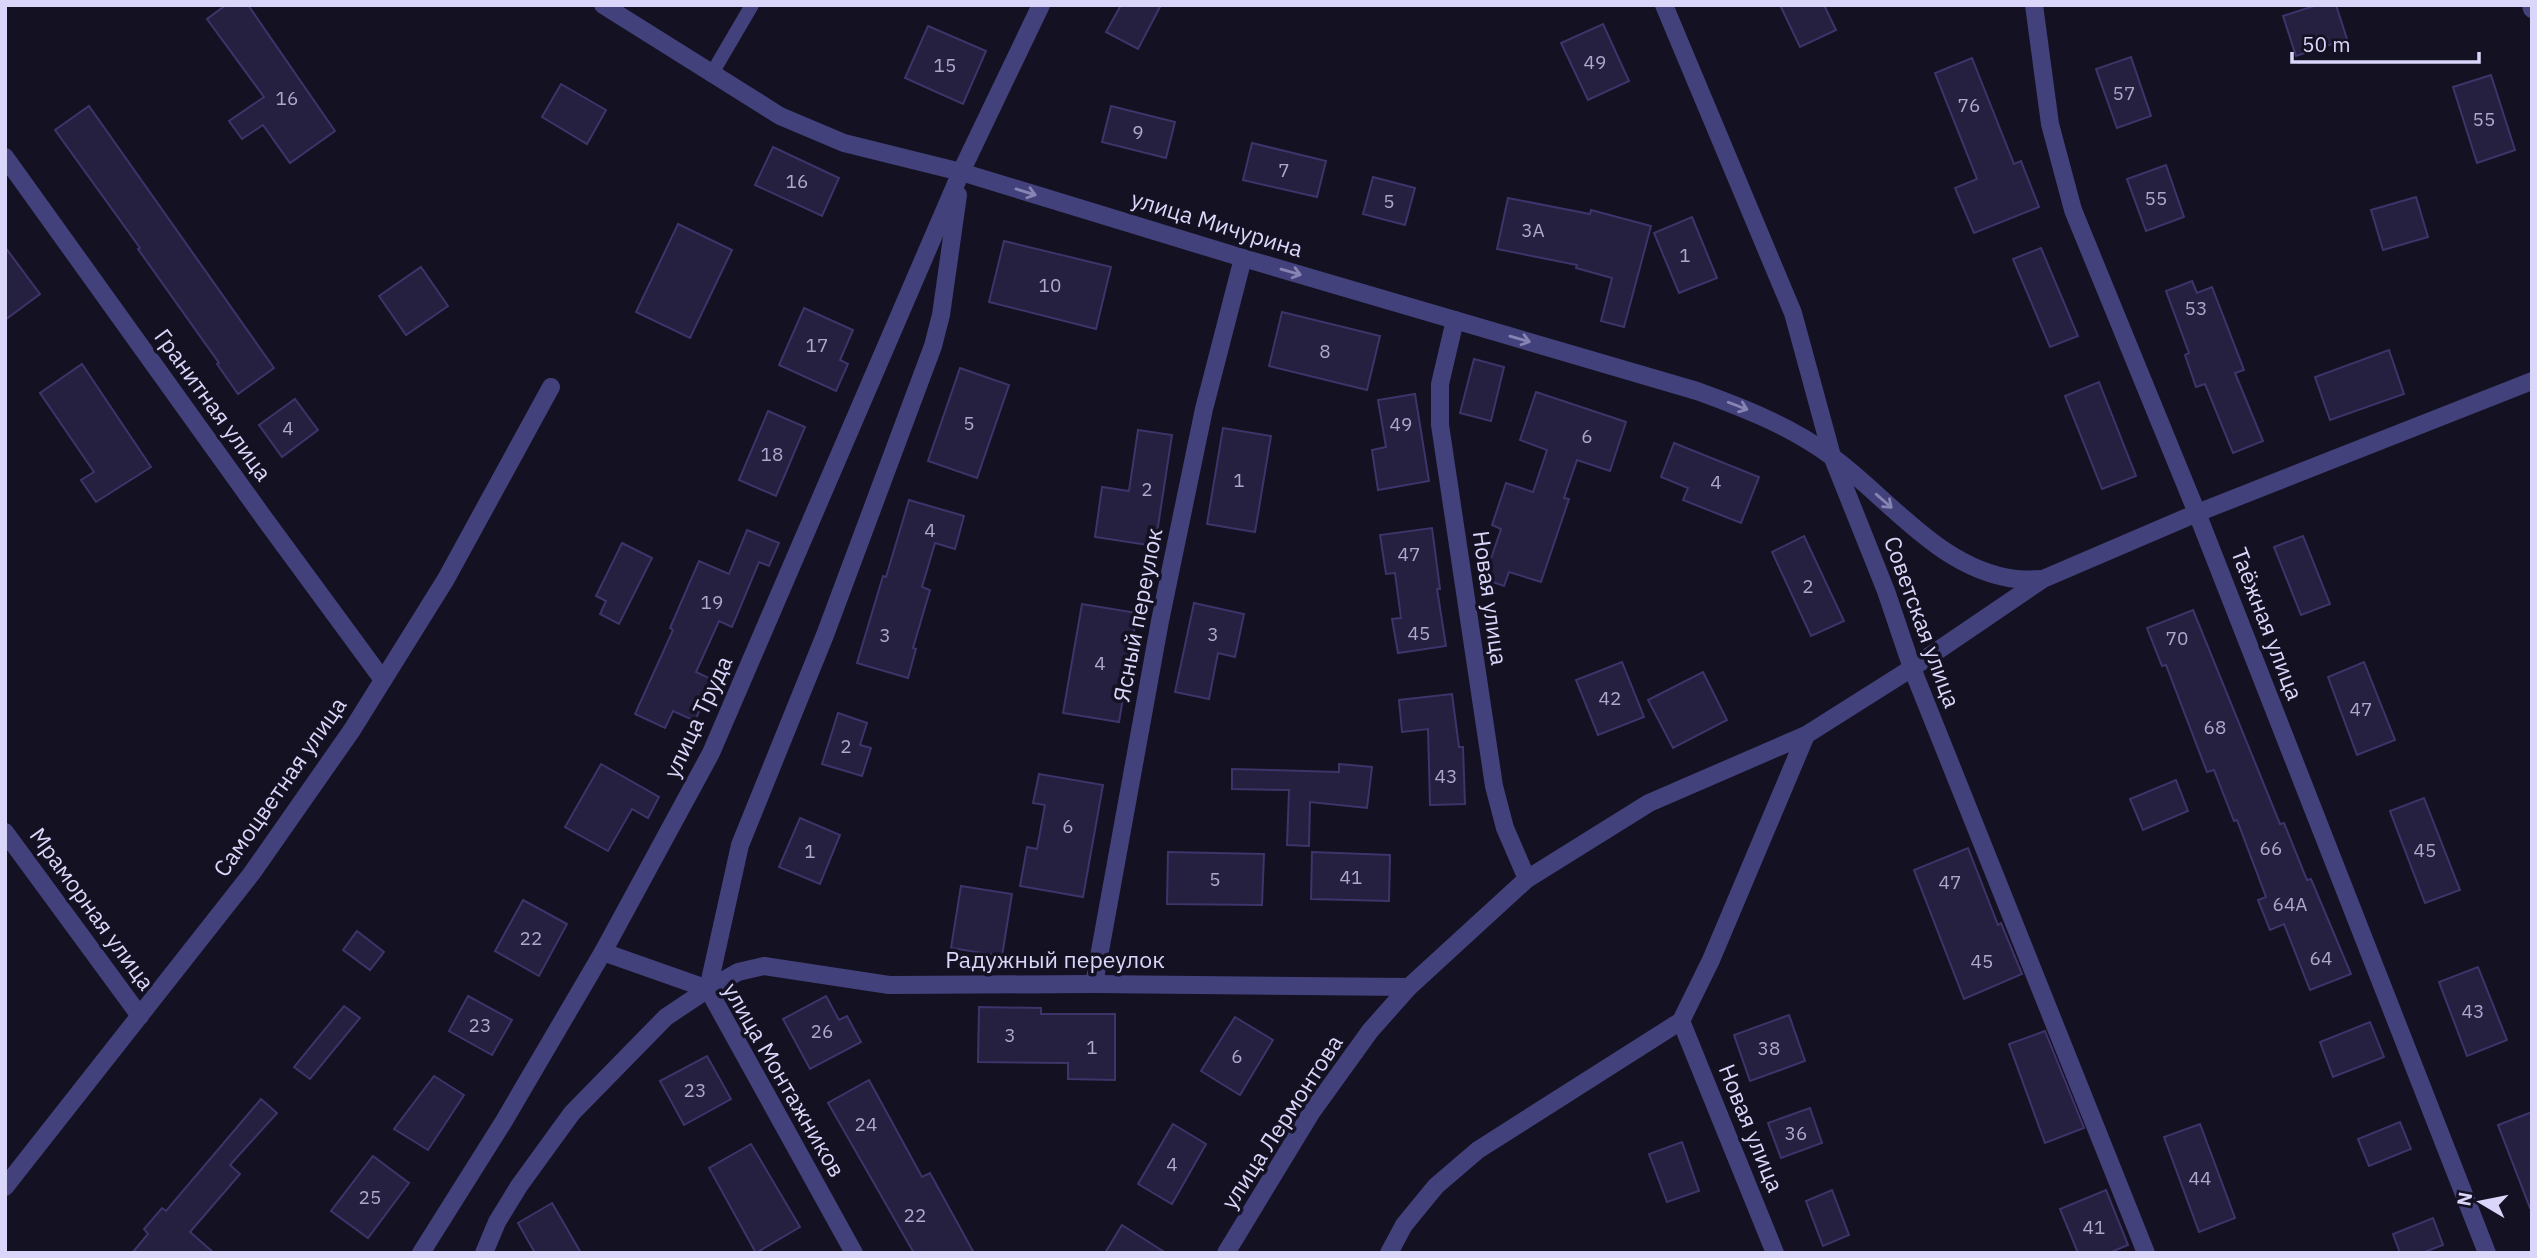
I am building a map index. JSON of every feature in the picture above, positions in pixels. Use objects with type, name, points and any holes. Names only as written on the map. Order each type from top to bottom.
[{"type":"street","name":"улица Мичурина","points":[[603,5],[780,117],[844,143],[961,172],[1697,391],[1787,427],[1832,456],[1922,534],[1964,562],[1991,573],[2017,579],[2043,579]]},
{"type":"street","name":"улица Труда","points":[[421,1253],[504,1121],[603,952],[711,753],[961,172],[1041,5]]},
{"type":"street","name":"Советская улица","points":[[1664,5],[1793,313],[1832,456],[1886,591],[1912,668],[2146,1253]]},
{"type":"street","name":"Таёжная улица","points":[[2034,5],[2050,124],[2074,210],[2197,513],[2487,1253]]},
{"type":"street","name":"Гранитная улица","points":[[5,157],[383,680]]},
{"type":"street","name":"улица Труда","points":[[708,989],[740,845],[825,635],[933,346],[941,315],[961,172]]},
{"type":"street","name":"Ясный переулок","points":[[1094,984],[1160,621],[1204,409],[1243,258]]},
{"type":"street","name":"Новая улица","points":[[1455,320],[1440,384],[1440,425],[1494,786],[1505,828],[1527,879]]},
{"type":"street","name":"улица Лермонтова","points":[[1226,1253],[1311,1113],[1370,1031],[1409,987],[1527,879],[1649,803],[1806,735],[1912,668],[2043,579],[2197,513],[2532,381]]},
{"type":"street","name":"Самоцветная улица","points":[[5,1187],[252,873],[383,680],[446,579],[551,387]]},
{"type":"street","points":[[1389,1253],[1404,1224],[1428,1196],[1478,1150],[1681,1021],[1711,960],[1806,735]]},
{"type":"street","name":"Мраморная улица","points":[[5,832],[140,1016]]},
{"type":"street","name":"улица Монтажников","points":[[603,952],[708,989],[853,1253]]},
{"type":"street","name":"Радужный переулок","points":[[708,989],[738,972],[764,966],[889,985],[1409,987]]},
{"type":"street","points":[[484,1253],[497,1222],[519,1186],[572,1113],[666,1017],[708,989]]},
{"type":"street","name":"Новая улица","points":[[1681,1021],[1775,1253]]},
{"type":"lane","points":[[711,75],[751,5]]},
{"type":"building","points":[[226,5],[248,5],[335,131],[290,163],[263,125],[242,139],[229,121],[264,97],[207,19]]},
{"type":"building","points":[[1121,5],[1161,5],[1138,49],[1106,32]]},
{"type":"building","points":[[1780,5],[1824,5],[1836,30],[1800,47]]},
{"type":"building","points":[[2317,5],[2336,5],[2347,39],[2296,56],[2283,16]]},
{"type":"building","points":[[1603,24],[1629,81],[1588,100],[1561,43]]},
{"type":"building","points":[[928,26],[986,51],[963,104],[905,78]]},
{"type":"building","points":[[2131,57],[2151,116],[2117,128],[2096,69]]},
{"type":"building","points":[[1972,58],[2014,164],[2021,161],[2039,207],[1974,233],[1955,188],[1977,179],[1935,73]]},
{"type":"building","points":[[2491,75],[2515,150],[2477,163],[2453,87]]},
{"type":"building","points":[[561,84],[606,110],[587,144],[542,117]]},
{"type":"building","points":[[89,106],[274,368],[238,394],[138,249],[140,248],[55,130]]},
{"type":"building","points":[[1111,106],[1175,122],[1166,158],[1102,142]]},
{"type":"building","points":[[1252,143],[1326,161],[1317,197],[1243,180]]},
{"type":"building","points":[[773,147],[839,178],[822,216],[755,185]]},
{"type":"building","points":[[2166,165],[2184,217],[2146,231],[2127,179]]},
{"type":"building","points":[[1373,177],[1415,188],[1405,225],[1363,214]]},
{"type":"building","points":[[2416,197],[2428,237],[2383,250],[2371,210]]},
{"type":"building","points":[[1508,198],[1590,214],[1591,210],[1651,226],[1624,327],[1601,321],[1612,278],[1576,268],[1577,265],[1497,249]]},
{"type":"building","points":[[1692,217],[1717,278],[1679,293],[1654,233]]},
{"type":"building","points":[[678,224],[732,250],[690,338],[636,312]]},
{"type":"building","points":[[1004,241],[1111,267],[1096,329],[989,302]]},
{"type":"building","points":[[5,247],[40,294],[5,320]]},
{"type":"building","points":[[2041,248],[2078,336],[2050,347],[2013,259]]},
{"type":"building","points":[[421,267],[448,306],[406,335],[379,296]]},
{"type":"building","points":[[2192,281],[2197,293],[2212,287],[2244,370],[2235,373],[2263,441],[2233,453],[2205,384],[2196,387],[2185,355],[2189,353],[2166,291]]},
{"type":"building","points":[[804,308],[853,330],[840,360],[848,364],[836,391],[779,365]]},
{"type":"building","points":[[1282,312],[1380,336],[1367,390],[1269,366]]},
{"type":"building","points":[[2389,350],[2404,394],[2330,420],[2315,377]]},
{"type":"building","points":[[1474,359],[1504,367],[1491,421],[1460,413]]},
{"type":"building","points":[[82,364],[151,467],[96,502],[81,480],[94,472],[40,393]]},
{"type":"building","points":[[960,368],[1009,385],[977,478],[928,461]]},
{"type":"building","points":[[2099,382],[2136,476],[2102,489],[2065,396]]},
{"type":"building","points":[[1536,392],[1626,422],[1610,471],[1577,460],[1564,498],[1569,499],[1541,582],[1509,572],[1504,586],[1484,579],[1501,529],[1492,525],[1506,483],[1533,492],[1547,450],[1520,440]]},
{"type":"building","points":[[1415,394],[1429,481],[1378,490],[1372,450],[1386,447],[1378,400]]},
{"type":"building","points":[[295,399],[318,430],[282,457],[259,425]]},
{"type":"building","points":[[768,411],[805,427],[776,496],[739,480]]},
{"type":"building","points":[[1223,428],[1271,436],[1255,532],[1207,524]]},
{"type":"building","points":[[1138,430],[1172,435],[1155,546],[1095,537],[1102,487],[1129,491]]},
{"type":"building","points":[[1674,443],[1759,477],[1741,523],[1683,500],[1688,488],[1661,477]]},
{"type":"building","points":[[909,500],[964,516],[955,549],[935,543],[922,587],[930,590],[913,648],[916,649],[908,678],[857,663]]},
{"type":"building","points":[[1432,528],[1440,589],[1437,589],[1446,646],[1398,653],[1392,619],[1401,618],[1395,573],[1386,574],[1380,535]]},
{"type":"building","points":[[747,530],[779,543],[769,566],[759,562],[732,627],[719,621],[696,672],[713,680],[695,721],[673,711],[665,728],[635,714],[673,630],[670,628],[699,561],[729,574]]},
{"type":"building","points":[[1804,536],[1844,621],[1811,636],[1772,552]]},
{"type":"building","points":[[2303,536],[2330,604],[2301,615],[2274,547]]},
{"type":"building","points":[[622,543],[652,558],[619,624],[600,614],[606,601],[596,596]]},
{"type":"building","points":[[1194,603],[1244,614],[1235,657],[1218,653],[1209,699],[1175,692]]},
{"type":"building","points":[[1082,604],[1137,613],[1119,722],[1063,713]]},
{"type":"building","points":[[2193,610],[2280,824],[2284,823],[2307,880],[2311,879],[2351,974],[2310,990],[2284,924],[2270,930],[2258,900],[2266,897],[2237,820],[2234,821],[2214,770],[2207,772],[2166,665],[2162,666],[2147,628]]},
{"type":"building","points":[[1622,662],[1644,717],[1598,735],[1576,680]]},
{"type":"building","points":[[2364,662],[2395,740],[2357,755],[2328,677]]},
{"type":"building","points":[[1703,672],[1727,720],[1673,748],[1648,700]]},
{"type":"building","points":[[1452,694],[1459,747],[1463,747],[1465,804],[1430,805],[1428,729],[1402,732],[1399,700]]},
{"type":"building","points":[[838,713],[867,723],[860,745],[871,748],[862,776],[822,764]]},
{"type":"building","points":[[601,764],[659,797],[648,818],[632,809],[608,851],[565,827]]},
{"type":"building","points":[[1339,764],[1372,767],[1367,808],[1310,802],[1309,846],[1287,845],[1289,790],[1232,789],[1232,769],[1339,772]]},
{"type":"building","points":[[1039,774],[1103,785],[1083,897],[1020,886],[1027,847],[1037,849],[1045,805],[1033,803]]},
{"type":"building","points":[[2176,780],[2188,811],[2143,830],[2130,799]]},
{"type":"building","points":[[2424,798],[2460,890],[2425,903],[2390,811]]},
{"type":"building","points":[[800,818],[840,835],[820,884],[779,867]]},
{"type":"building","points":[[1968,848],[1998,925],[2001,923],[2022,974],[1964,999],[1914,870]]},
{"type":"building","points":[[1168,852],[1264,854],[1262,905],[1167,904]]},
{"type":"building","points":[[1312,852],[1390,855],[1389,901],[1311,899]]},
{"type":"building","points":[[961,886],[1012,894],[1002,956],[951,948]]},
{"type":"building","points":[[523,900],[567,924],[539,976],[495,951]]},
{"type":"building","points":[[357,931],[384,952],[370,970],[343,950]]},
{"type":"building","points":[[2478,967],[2507,1040],[2467,1056],[2439,982]]},
{"type":"building","points":[[468,996],[512,1020],[492,1055],[449,1031]]},
{"type":"building","points":[[826,996],[839,1020],[847,1016],[861,1042],[810,1069],[783,1019]]},
{"type":"building","points":[[344,1006],[360,1018],[310,1079],[294,1067]]},
{"type":"building","points":[[979,1007],[1041,1008],[1041,1014],[1115,1014],[1115,1080],[1068,1079],[1068,1063],[978,1062]]},
{"type":"building","points":[[1789,1015],[1805,1061],[1750,1081],[1734,1035]]},
{"type":"building","points":[[1235,1017],[1273,1040],[1240,1095],[1201,1071]]},
{"type":"building","points":[[2370,1022],[2384,1057],[2333,1077],[2320,1042]]},
{"type":"building","points":[[2045,1031],[2084,1128],[2045,1143],[2009,1044]]},
{"type":"building","points":[[707,1056],[731,1099],[684,1125],[660,1081]]},
{"type":"building","points":[[434,1076],[464,1095],[428,1150],[394,1129]]},
{"type":"building","points":[[869,1080],[922,1177],[930,1173],[974,1253],[914,1253],[828,1103]]},
{"type":"building","points":[[261,1099],[277,1113],[230,1165],[240,1174],[190,1232],[214,1253],[132,1253],[148,1234],[144,1229],[162,1208],[166,1211]]},
{"type":"building","points":[[1810,1108],[1822,1143],[1781,1158],[1768,1123]]},
{"type":"building","points":[[2532,1112],[2532,1208],[2530,1208],[2498,1125]]},
{"type":"building","points":[[2400,1122],[2411,1149],[2369,1166],[2358,1139]]},
{"type":"building","points":[[1173,1124],[1206,1144],[1172,1204],[1138,1184]]},
{"type":"building","points":[[2200,1124],[2235,1218],[2199,1232],[2164,1137]]},
{"type":"building","points":[[1682,1142],[1699,1191],[1667,1202],[1649,1154]]},
{"type":"building","points":[[751,1144],[800,1227],[756,1253],[709,1168]]},
{"type":"building","points":[[373,1156],[409,1183],[368,1238],[331,1211]]},
{"type":"building","points":[[1832,1190],[1849,1235],[1823,1246],[1806,1201]]},
{"type":"building","points":[[2106,1190],[2128,1245],[2109,1253],[2078,1253],[2060,1209]]},
{"type":"building","points":[[552,1203],[581,1253],[535,1253],[518,1223]]},
{"type":"building","points":[[2433,1218],[2443,1245],[2422,1253],[2400,1253],[2393,1234]]},
{"type":"building","points":[[1122,1225],[1166,1253],[1105,1253]]}]
